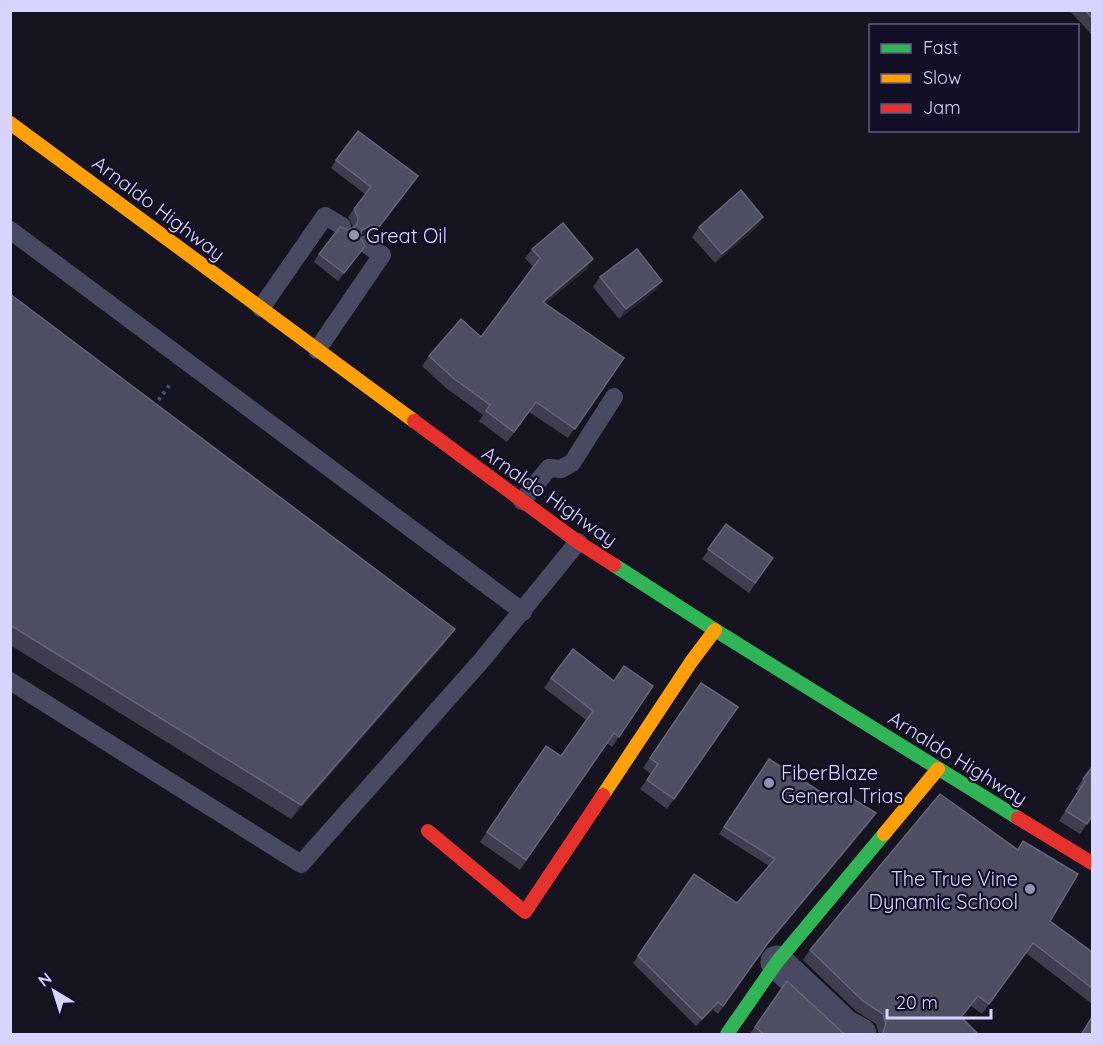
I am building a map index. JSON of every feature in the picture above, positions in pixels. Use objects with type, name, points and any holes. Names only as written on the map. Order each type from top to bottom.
[{"type":"main road","name":"Arnaldo Highway","points":[[10,123],[578,542],[715,630],[1092,863]]},
{"type":"main road","points":[[428,831],[525,912],[691,662],[715,630]]},
{"type":"main road","points":[[727,1035],[777,962],[938,769]]},
{"type":"street","points":[[777,962],[846,1026],[860,1035]]},
{"type":"lane","points":[[261,308],[325,216],[342,226]]},
{"type":"lane","points":[[10,230],[523,612]]},
{"type":"lane","points":[[317,350],[382,255],[366,244]]},
{"type":"lane","points":[[522,501],[549,468],[561,469],[572,463],[614,398]]},
{"type":"lane","points":[[10,681],[301,864],[523,612],[578,542]]},
{"type":"path","points":[[150,411],[187,362]]},
{"type":"building","points":[[1085,10],[1092,10],[1092,18]]},
{"type":"building","points":[[358,131],[418,176],[378,228],[372,225],[362,230],[360,236],[365,246],[344,273],[319,254],[340,227],[348,230],[357,225],[358,218],[354,209],[371,187],[336,160]]},
{"type":"building","points":[[741,190],[763,217],[722,254],[699,227]]},
{"type":"building","points":[[563,223],[593,259],[543,302],[624,358],[575,429],[536,402],[514,432],[486,411],[490,405],[453,378],[429,356],[461,319],[481,337],[540,258],[532,249]]},
{"type":"building","points":[[637,249],[662,281],[626,309],[600,277]]},
{"type":"building","points":[[10,294],[455,629],[301,805],[10,625]]},
{"type":"building","points":[[726,524],[773,558],[755,583],[708,549]]},
{"type":"building","points":[[573,649],[614,681],[624,666],[653,686],[619,737],[614,733],[526,860],[487,832],[546,746],[561,756],[593,711],[551,678]]},
{"type":"building","points":[[701,683],[738,707],[674,799],[647,780],[658,764],[650,758]]},
{"type":"building","points":[[769,759],[841,805],[847,795],[876,813],[768,943],[723,1006],[718,1002],[702,1019],[638,956],[694,874],[737,903],[775,859],[724,827]]},
{"type":"building","points":[[1092,767],[1092,816],[1087,824],[1066,811]]},
{"type":"building","points":[[940,794],[1018,850],[1023,841],[1078,874],[1050,921],[1092,952],[1092,988],[1033,943],[989,1004],[978,996],[961,1017],[979,1035],[882,1035],[886,1024],[883,1014],[863,1001],[810,950]]},
{"type":"building","points":[[787,981],[843,1033],[848,1035],[765,1035],[755,1027]]},
{"type":"building","points":[[1092,1017],[1092,1035],[1081,1035]]},
{"type":"traffic: fast","points":[[614,565],[1018,818]]},
{"type":"traffic: fast","points":[[727,1034],[777,962],[884,834]]},
{"type":"traffic: slow","points":[[10,123],[414,421]]},
{"type":"traffic: slow","points":[[603,795],[691,662],[715,630]]},
{"type":"traffic: slow","points":[[884,834],[938,769]]},
{"type":"traffic: jam","points":[[414,421],[578,542],[614,565]]},
{"type":"traffic: jam","points":[[428,831],[525,912],[603,795]]},
{"type":"traffic: jam","points":[[1018,818],[1092,863]]},
{"type":"place","name":"Great Oil","points":[[354,235]]},
{"type":"place","name":"FiberBlaze General Trias","points":[[769,783]]},
{"type":"place","name":"The True Vine Dynamic School","points":[[1030,889]]}]
